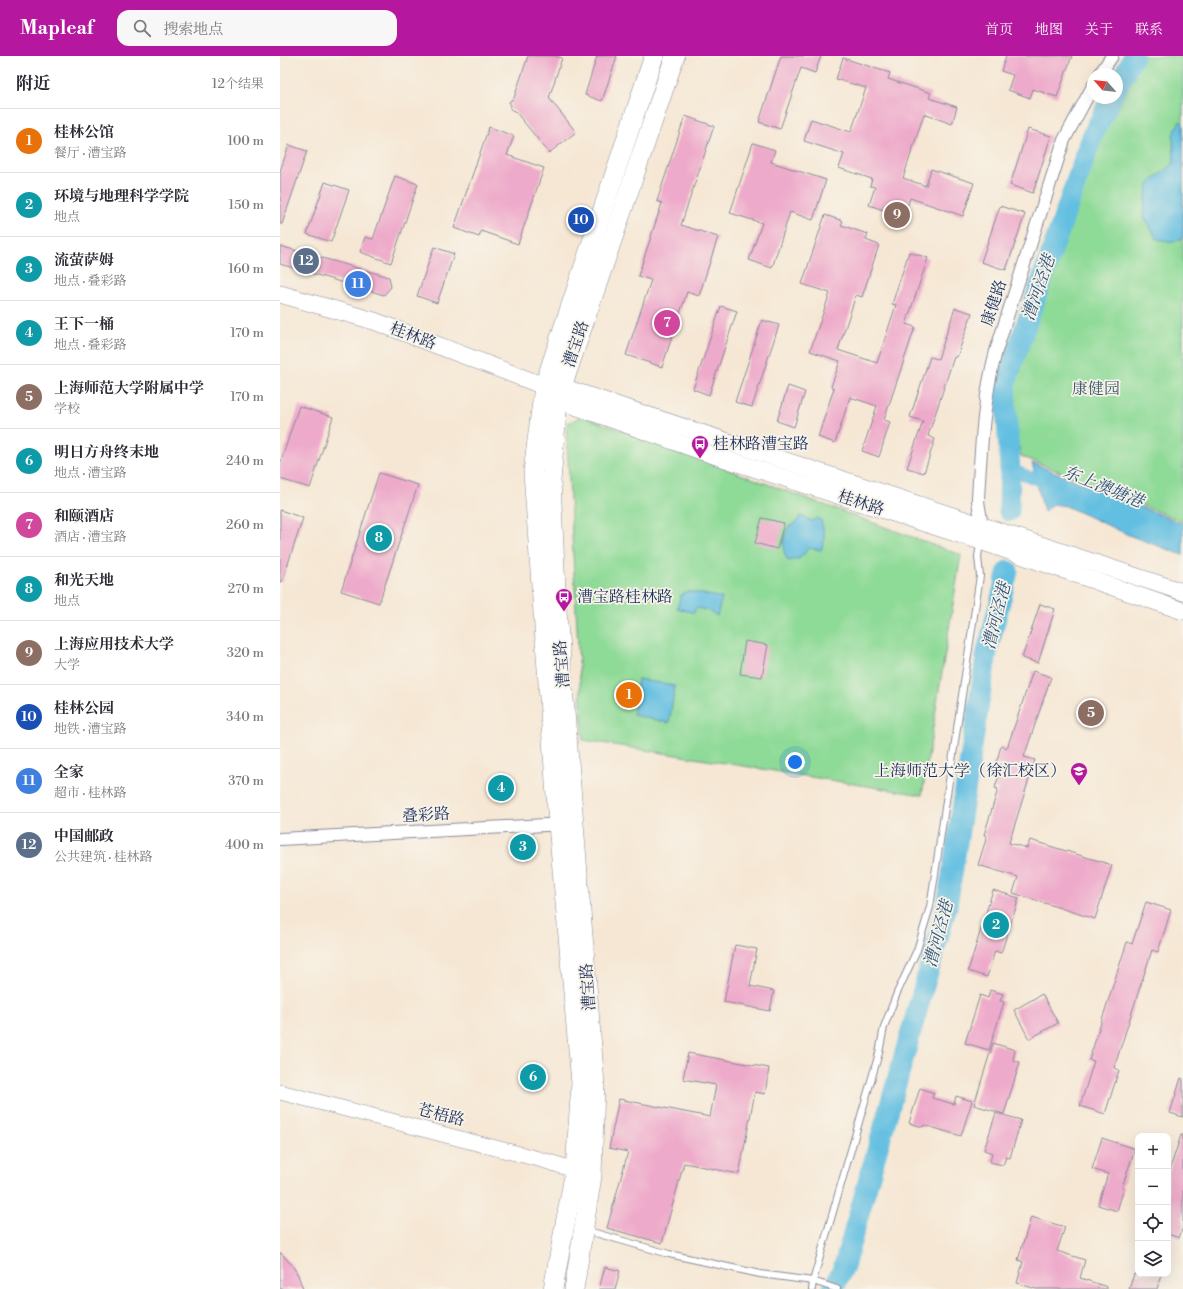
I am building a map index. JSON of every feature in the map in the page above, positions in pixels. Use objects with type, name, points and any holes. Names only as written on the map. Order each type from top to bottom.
[{"type":"main road","name":"漕宝路","points":[[574,1289],[584,1230],[584,1173],[580,1084],[566,824],[533,472],[554,391],[654,56]]},
{"type":"main road","name":"漕宝路","points":[[554,391],[675,56]]},
{"type":"main road","name":"桂林路","points":[[280,294],[374,321],[554,391],[704,452],[1183,592]]},
{"type":"main road","name":"桂林路","points":[[981,533],[1183,611]]},
{"type":"main road","name":"漕宝路","points":[[552,1289],[584,1173]]},
{"type":"street","points":[[1104,68],[1112,56]]},
{"type":"street","name":"康健路","points":[[981,533],[978,501],[981,440],[989,377],[1060,152],[1072,123],[1087,97]]},
{"type":"street","name":"叠彩路","points":[[280,839],[566,824]]},
{"type":"street","name":"苍梧路","points":[[280,1092],[584,1173]]},
{"type":"lane","points":[[812,1289],[813,1281],[879,1053],[884,1027],[897,993],[917,950],[930,907],[980,576],[978,557],[981,533]]},
{"type":"lane","points":[[584,1230],[669,1254],[760,1274],[813,1281],[836,1289]]},
{"type":"green space","name":"康健园","points":[[1134,56],[1183,56],[1183,522],[1021,456],[1005,385],[1093,134],[1109,104],[1123,104],[1123,77]]},
{"type":"green space","points":[[582,416],[961,555],[922,795],[583,740],[566,424]]},
{"type":"water","points":[[1180,121],[1183,124],[1183,238],[1174,242],[1157,239],[1143,215],[1148,184],[1174,163],[1173,135]]},
{"type":"water","points":[[1032,463],[1183,524],[1183,555],[1131,536],[1066,506],[1053,504],[1044,512]]},
{"type":"water","points":[[800,516],[813,521],[816,518],[821,520],[825,539],[821,550],[809,548],[800,558],[788,561],[784,552],[785,537],[788,527],[796,523]]},
{"type":"water","points":[[688,591],[722,598],[717,616],[708,610],[696,608],[694,613],[677,608],[681,595]]},
{"type":"water","points":[[638,679],[675,686],[669,723],[633,715]]},
{"type":"building","points":[[528,56],[555,56],[562,58],[549,98],[576,132],[549,153],[515,111],[510,109],[511,105],[509,102],[514,98]]},
{"type":"building","points":[[597,56],[617,56],[602,101],[585,95]]},
{"type":"building","points":[[781,56],[821,56],[815,73],[801,68],[780,129],[759,122]]},
{"type":"building","points":[[1006,56],[1072,56],[1057,97],[1033,89],[1030,98],[1008,90],[1013,75],[1001,71]]},
{"type":"building","points":[[843,58],[890,73],[888,79],[931,93],[929,98],[957,107],[952,124],[924,114],[903,178],[926,186],[931,169],[974,183],[963,216],[910,198],[904,217],[869,205],[875,187],[870,186],[872,179],[839,168],[844,154],[804,141],[811,119],[851,132],[866,88],[836,79]]},
{"type":"building","points":[[685,116],[714,126],[681,225],[718,237],[699,296],[687,292],[662,367],[626,355],[651,280],[638,276],[662,203],[657,201]]},
{"type":"building","points":[[489,127],[514,136],[507,155],[544,168],[518,244],[481,231],[479,237],[454,228]]},
{"type":"building","points":[[1028,129],[1051,136],[1033,193],[1010,185]]},
{"type":"building","points":[[753,143],[775,150],[771,162],[826,180],[813,220],[790,212],[772,268],[749,260],[762,223],[730,213]]},
{"type":"building","points":[[289,145],[307,151],[282,224],[280,224],[280,171]]},
{"type":"building","points":[[395,176],[418,184],[391,263],[360,252],[365,237],[373,239]]},
{"type":"building","points":[[325,182],[349,190],[331,242],[307,234]]},
{"type":"building","points":[[1000,206],[1025,214],[1006,270],[981,262]]},
{"type":"building","points":[[825,215],[843,221],[841,225],[868,234],[866,240],[879,245],[862,297],[856,295],[838,350],[877,363],[896,305],[892,304],[909,252],[928,258],[906,324],[915,327],[884,420],[890,422],[879,457],[862,451],[877,406],[850,397],[835,443],[818,437],[834,388],[831,387],[840,361],[810,351],[830,293],[802,284]]},
{"type":"building","points":[[280,246],[389,277],[391,287],[384,295],[280,264]]},
{"type":"building","points":[[434,247],[454,254],[437,303],[417,296]]},
{"type":"building","points":[[721,306],[737,311],[709,395],[693,389]]},
{"type":"building","points":[[955,308],[972,313],[957,357],[954,357],[928,436],[935,439],[924,473],[907,468],[923,421],[910,417],[930,357],[938,359]]},
{"type":"building","points":[[762,320],[779,325],[752,407],[735,402]]},
{"type":"building","points":[[788,386],[805,392],[794,427],[777,421]]},
{"type":"building","points":[[299,406],[333,417],[310,488],[280,479],[280,464]]},
{"type":"building","points":[[379,473],[418,485],[379,603],[341,591]]},
{"type":"building","points":[[280,510],[303,518],[282,582],[280,582]]},
{"type":"building","points":[[762,518],[784,523],[777,549],[755,543]]},
{"type":"building","points":[[1040,604],[1055,609],[1038,663],[1022,658]]},
{"type":"building","points":[[745,641],[768,645],[762,677],[740,674]]},
{"type":"building","points":[[1033,671],[1051,677],[1024,757],[1035,760],[1009,843],[1027,848],[1030,840],[1112,865],[1095,919],[1013,893],[1018,877],[978,865],[987,836],[984,835],[998,789],[995,788],[1002,765],[996,764],[1001,746],[1007,748]]},
{"type":"building","points":[[993,890],[1019,898],[1001,953],[995,951],[987,977],[968,971]]},
{"type":"building","points":[[1146,902],[1171,910],[1158,952],[1152,950],[1114,1068],[1119,1070],[1105,1114],[1080,1106],[1094,1061],[1089,1060],[1127,942],[1132,944]]},
{"type":"building","points":[[735,945],[757,949],[750,986],[774,991],[770,1011],[724,1002]]},
{"type":"building","points":[[990,990],[1003,994],[1000,1001],[1004,1002],[989,1050],[965,1043],[980,995],[988,998]]},
{"type":"building","points":[[1042,994],[1058,1023],[1029,1039],[1014,1010]]},
{"type":"building","points":[[993,1043],[1015,1050],[1013,1060],[1020,1062],[1004,1114],[974,1105]]},
{"type":"building","points":[[688,1053],[769,1068],[765,1094],[755,1092],[739,1174],[684,1163],[662,1243],[607,1228],[628,1152],[609,1148],[619,1099],[710,1117],[716,1085],[683,1079]]},
{"type":"building","points":[[1181,1078],[1183,1079],[1183,1117],[1170,1113]]},
{"type":"building","points":[[920,1088],[934,1093],[932,1098],[954,1104],[956,1096],[972,1101],[961,1136],[924,1125],[923,1127],[909,1123]]},
{"type":"building","points":[[996,1113],[1021,1120],[1010,1158],[1006,1157],[1003,1165],[990,1162],[992,1153],[984,1150]]},
{"type":"building","points":[[1181,1135],[1183,1135],[1183,1227],[1179,1238],[1171,1235],[1171,1166]]},
{"type":"building","points":[[1102,1138],[1135,1149],[1122,1187],[1124,1188],[1117,1211],[1098,1205],[1108,1174],[1092,1169]]},
{"type":"building","points":[[1031,1217],[1065,1227],[1057,1251],[1085,1260],[1080,1278],[1107,1287],[1107,1289],[1036,1289],[1017,1283],[1023,1262],[1018,1260]]},
{"type":"building","points":[[280,1252],[292,1265],[298,1275],[303,1289],[280,1289]]},
{"type":"building","points":[[605,1267],[620,1271],[615,1289],[599,1289]]},
{"type":"building","points":[[1134,1274],[1135,1277],[1160,1277],[1157,1289],[1129,1289]]},
{"type":"waterway","name":"漕河泾港","points":[[1123,77],[1134,56]]},
{"type":"waterway","name":"漕河泾港","points":[[1009,511],[1010,469],[1005,385],[1093,134],[1109,104]]},
{"type":"waterway","name":"东上澳塘港","points":[[1010,469],[1050,485]]},
{"type":"waterway","name":"漕河泾港","points":[[833,1289],[844,1266],[947,906],[987,652],[1008,571]]},
{"type":"place","name":"上海应用技术大学","points":[[897,215]]},
{"type":"place","name":"桂林公园","points":[[581,220]]},
{"type":"place","name":"中国邮政","points":[[306,261]]},
{"type":"place","name":"全家","points":[[358,284]]},
{"type":"place","name":"和颐酒店","points":[[667,323]]},
{"type":"place","name":"桂林路漕宝路","points":[[700,459]]},
{"type":"place","name":"和光天地","points":[[379,538]]},
{"type":"place","name":"漕宝路桂林路","points":[[564,612]]},
{"type":"place","name":"桂林公馆","points":[[629,695]]},
{"type":"place","name":"上海师范大学附属中学","points":[[1091,713]]},
{"type":"place","name":"上海师范大学（徐汇校区）","points":[[1079,786]]},
{"type":"place","name":"王下一桶","points":[[501,788]]},
{"type":"place","name":"流萤萨姆","points":[[523,847]]},
{"type":"place","name":"环境与地理科学学院","points":[[996,925]]},
{"type":"place","name":"明日方舟终末地","points":[[533,1077]]}]
